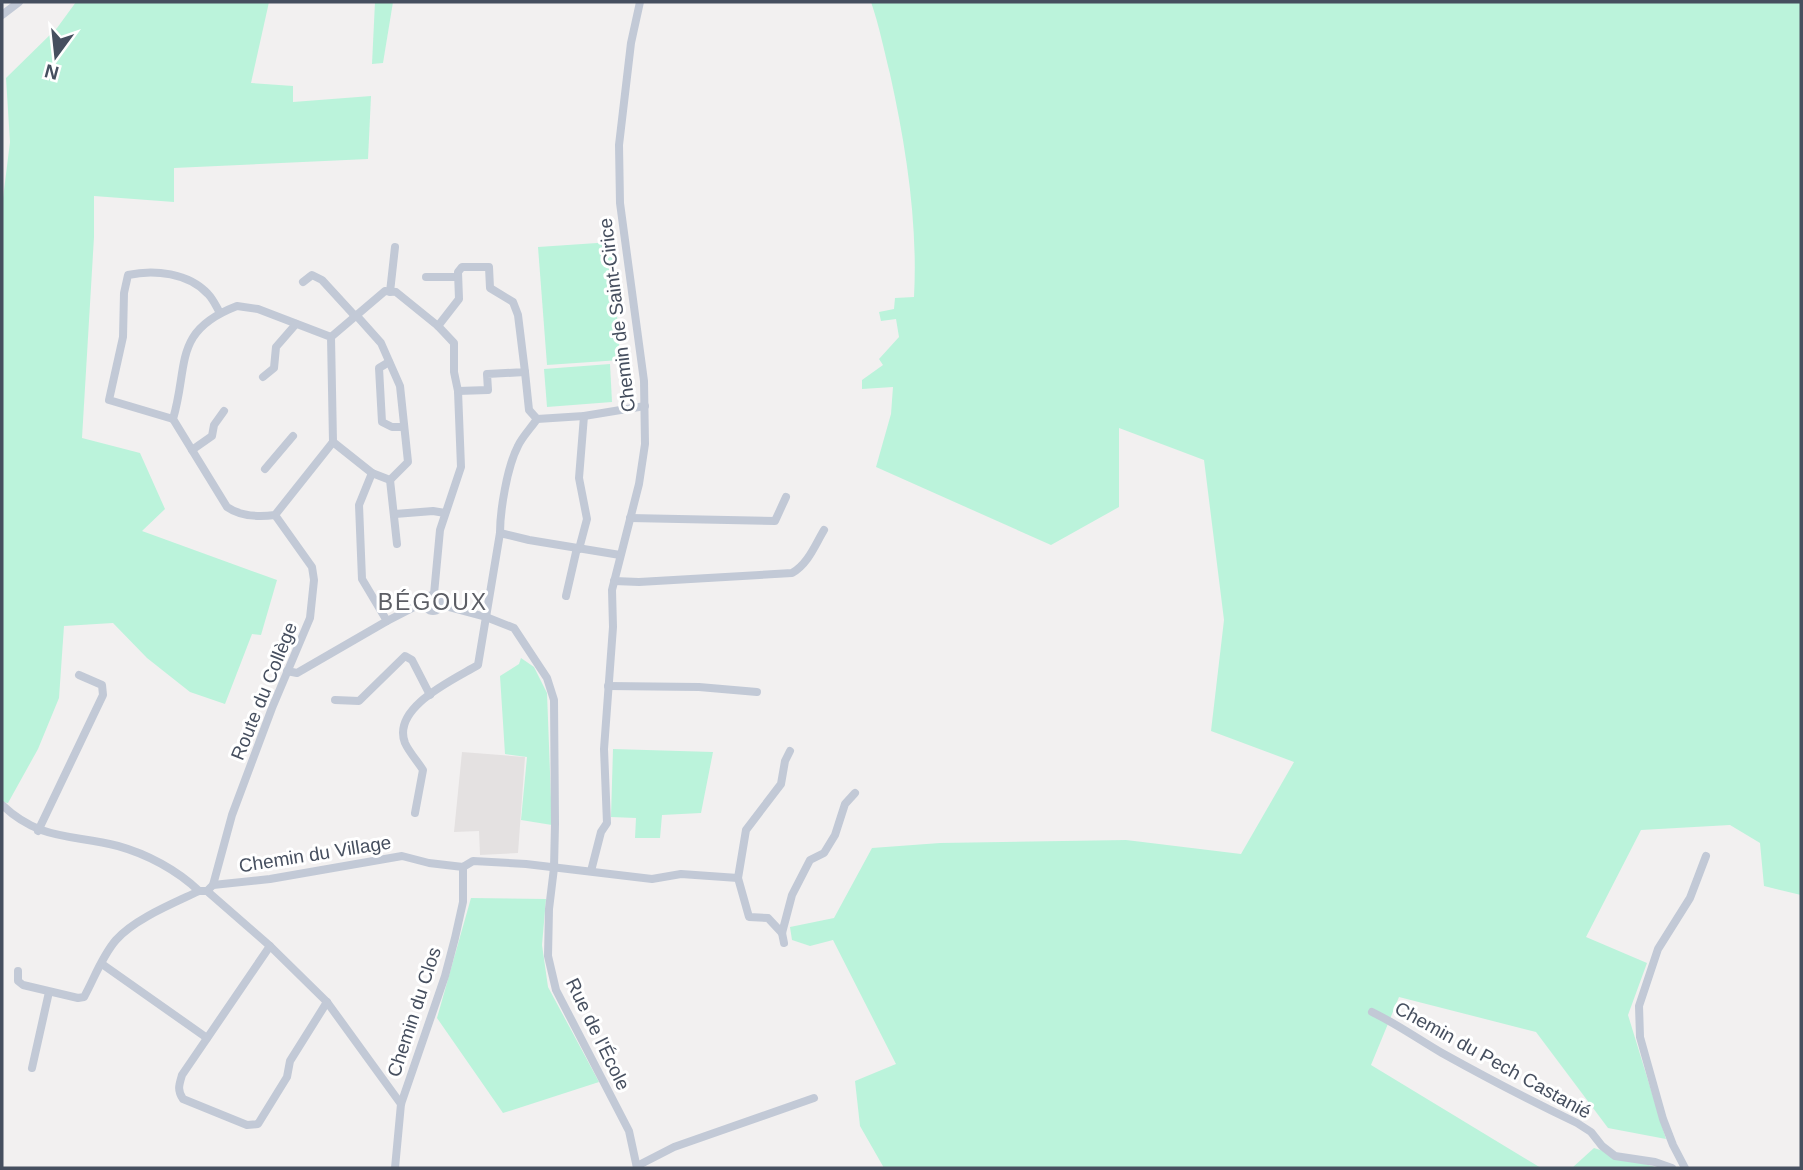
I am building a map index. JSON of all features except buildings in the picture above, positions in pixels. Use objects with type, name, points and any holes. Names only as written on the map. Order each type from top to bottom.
[{"type":"street","points":[[2,15],[19,2]]},
{"type":"street","name":"Chemin de Saint-Cirice","points":[[591,871],[601,832],[607,823],[604,749],[614,581],[642,467],[645,406],[620,203],[619,145],[631,43],[640,2]]},
{"type":"street","points":[[390,292],[395,247]]},
{"type":"street","points":[[438,326],[459,299],[458,272],[462,267],[489,267],[490,288],[513,302],[518,315],[529,410],[537,419]]},
{"type":"street","points":[[173,419],[109,400],[122,337],[124,293],[128,275],[166,274],[183,278],[209,294],[220,313]]},
{"type":"street","points":[[303,282],[313,275],[322,280],[382,343],[400,386],[408,462],[390,480]]},
{"type":"street","points":[[426,277],[458,277]]},
{"type":"street","points":[[331,337],[385,291],[396,292],[438,326],[454,343],[461,467],[440,530],[434,594]]},
{"type":"street","points":[[237,306],[245,306],[331,337],[334,442],[275,515],[236,513],[227,507],[173,419],[182,363],[190,342],[200,327],[220,313],[237,306]]},
{"type":"street","points":[[263,377],[274,368],[276,347],[296,324]]},
{"type":"street","points":[[389,362],[379,368],[382,422],[403,427]]},
{"type":"street","points":[[458,391],[488,390],[487,373],[525,372]]},
{"type":"street","points":[[537,419],[584,416],[645,406]]},
{"type":"street","points":[[192,450],[212,436],[214,425],[224,411]]},
{"type":"street","points":[[566,596],[573,557],[587,519],[579,478],[584,416]]},
{"type":"street","points":[[415,813],[423,770],[404,741],[405,725],[414,705],[478,665],[500,533],[500,514],[518,446],[537,419]]},
{"type":"street","points":[[265,470],[293,436]]},
{"type":"street","points":[[334,442],[372,473],[390,480]]},
{"type":"street","points":[[372,473],[359,505],[362,579],[387,621]]},
{"type":"street","points":[[390,480],[397,544]]},
{"type":"street","points":[[630,519],[775,521],[786,497]]},
{"type":"street","points":[[395,514],[433,511],[445,513]]},
{"type":"street","name":"Route du Collège","points":[[207,889],[232,815],[310,618],[314,580],[312,567],[275,515]]},
{"type":"street","points":[[614,581],[639,582],[792,573],[800,569],[824,530]]},
{"type":"street","points":[[500,533],[620,555]]},
{"type":"street","points":[[287,671],[297,673],[434,594]]},
{"type":"street","points":[[424,602],[428,610],[439,609],[440,598],[434,594]]},
{"type":"street","name":"Rue de l'École","points":[[441,605],[514,628],[547,678],[554,700],[554,868],[549,909],[548,956],[556,990],[629,1131],[636,1167]]},
{"type":"street","points":[[335,699],[359,701],[405,656],[412,660],[430,695]]},
{"type":"street","points":[[38,831],[103,695],[102,685],[79,675]]},
{"type":"street","points":[[608,686],[699,687],[758,692]]},
{"type":"street","points":[[782,933],[768,918],[749,917],[738,878],[746,830],[781,784],[785,761],[790,751]]},
{"type":"street","points":[[784,943],[782,933],[792,895],[810,860],[824,853],[835,835],[845,804],[855,793]]},
{"type":"street","points":[[2,805],[15,817],[38,831],[118,846],[152,858],[207,889],[327,1002],[401,1104]]},
{"type":"street","name":"Chemin du Village","points":[[207,889],[402,856],[463,867],[473,862],[526,864],[652,879],[681,874],[738,878]]},
{"type":"street","points":[[1685,1168],[1663,1119],[1640,1037],[1639,1006],[1658,949],[1690,898],[1706,856]]},
{"type":"street","name":"Chemin du Clos","points":[[395,1168],[401,1104],[444,976],[458,924],[463,902],[463,867]]},
{"type":"street","points":[[18,971],[18,981],[23,985],[78,998],[84,997],[122,933],[207,889]]},
{"type":"street","points":[[270,946],[182,1075],[179,1093],[183,1099],[252,1126],[258,1124],[287,1077],[290,1061],[327,1002]]},
{"type":"street","points":[[102,964],[207,1038]]},
{"type":"street","points":[[32,1068],[50,992]]},
{"type":"street","name":"Chemin du Pech Castanié","points":[[1372,1012],[1396,1023],[1416,1038],[1482,1076],[1577,1123],[1591,1132],[1602,1146],[1615,1156],[1655,1162],[1672,1168]]},
{"type":"street","points":[[636,1167],[674,1147],[814,1098]]},
{"type":"shaded area","points":[[462,752],[525,757],[518,853],[480,855],[479,831],[454,832]]},
{"type":"green space","points":[[76,2],[269,2],[251,83],[293,86],[293,102],[371,96],[368,159],[174,168],[174,202],[94,196],[82,438],[140,453],[165,509],[142,531],[277,580],[261,635],[252,634],[225,704],[190,692],[147,658],[113,623],[64,626],[59,698],[38,749],[8,803],[2,802],[2,206],[10,142],[6,78],[57,28]]},
{"type":"green space","points":[[375,2],[393,2],[383,63],[372,64]]},
{"type":"green space","points":[[871,2],[1801,2],[1801,895],[1764,886],[1760,843],[1730,825],[1641,830],[1586,937],[1647,963],[1628,1015],[1666,1139],[1608,1128],[1536,1032],[1399,997],[1371,1065],[1541,1168],[884,1168],[860,1126],[855,1081],[896,1064],[833,940],[810,946],[792,940],[790,927],[834,918],[872,848],[940,843],[1126,840],[1241,854],[1294,762],[1211,731],[1224,620],[1204,460],[1119,428],[1119,507],[1051,545],[876,467],[891,414],[893,387],[862,389],[862,380],[883,365],[879,359],[899,337],[896,319],[881,321],[879,312],[894,309],[895,298],[914,297],[915,269],[906,157],[890,74]]},
{"type":"green space","points":[[612,242],[620,360],[547,365],[538,247]]},
{"type":"green space","points":[[610,364],[612,402],[547,407],[544,369]]},
{"type":"green space","points":[[521,658],[534,667],[547,693],[552,825],[521,820],[527,757],[505,754],[500,676],[519,664]]},
{"type":"green space","points":[[613,749],[713,752],[701,813],[662,815],[660,838],[635,838],[636,818],[611,817]]},
{"type":"green space","points":[[471,898],[546,899],[542,945],[548,987],[599,1082],[503,1113],[437,1018]]},
{"type":"green space","points":[[1594,1148],[1658,1168],[1572,1168]]},
{"type":"district","name":"BÉGOUX","points":[[433,602]]}]
